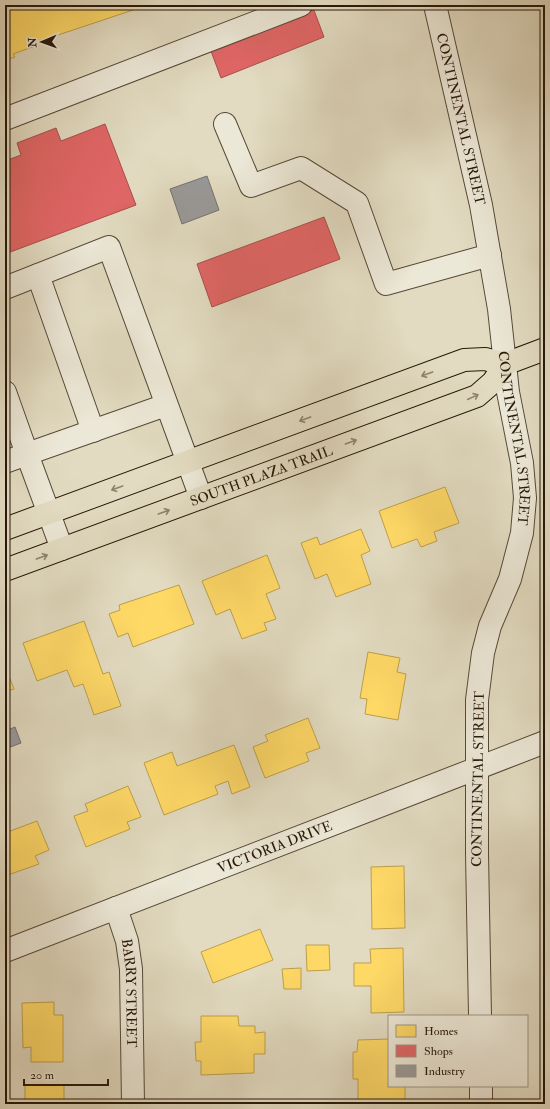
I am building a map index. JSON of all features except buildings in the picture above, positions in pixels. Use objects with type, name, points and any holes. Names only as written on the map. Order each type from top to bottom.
[{"type":"main road","points":[[5,529],[464,360],[485,359],[505,364],[545,349]]},
{"type":"main road","name":"SOUTH PLAZA TRAIL","points":[[5,570],[476,396],[493,382],[505,364]]},
{"type":"street","points":[[5,119],[301,5]]},
{"type":"street","name":"CONTINENTAL STREET","points":[[435,5],[481,205],[499,308],[508,392],[522,463],[525,498],[522,533],[519,546],[510,579],[490,626],[483,653],[477,700],[480,1015]]},
{"type":"street","points":[[225,124],[251,186],[301,168],[357,203],[386,284],[490,255]]},
{"type":"street","points":[[5,288],[109,247],[201,498]]},
{"type":"street","points":[[38,275],[93,431]]},
{"type":"street","points":[[5,392],[62,549]]},
{"type":"street","points":[[5,462],[166,405]]},
{"type":"street","name":"VICTORIA DRIVE","points":[[5,951],[545,742]]},
{"type":"street","name":"BARRY STREET","points":[[116,908],[127,941],[131,970],[133,1104]]},
{"type":"street","points":[[481,1087],[482,1104]]}]
